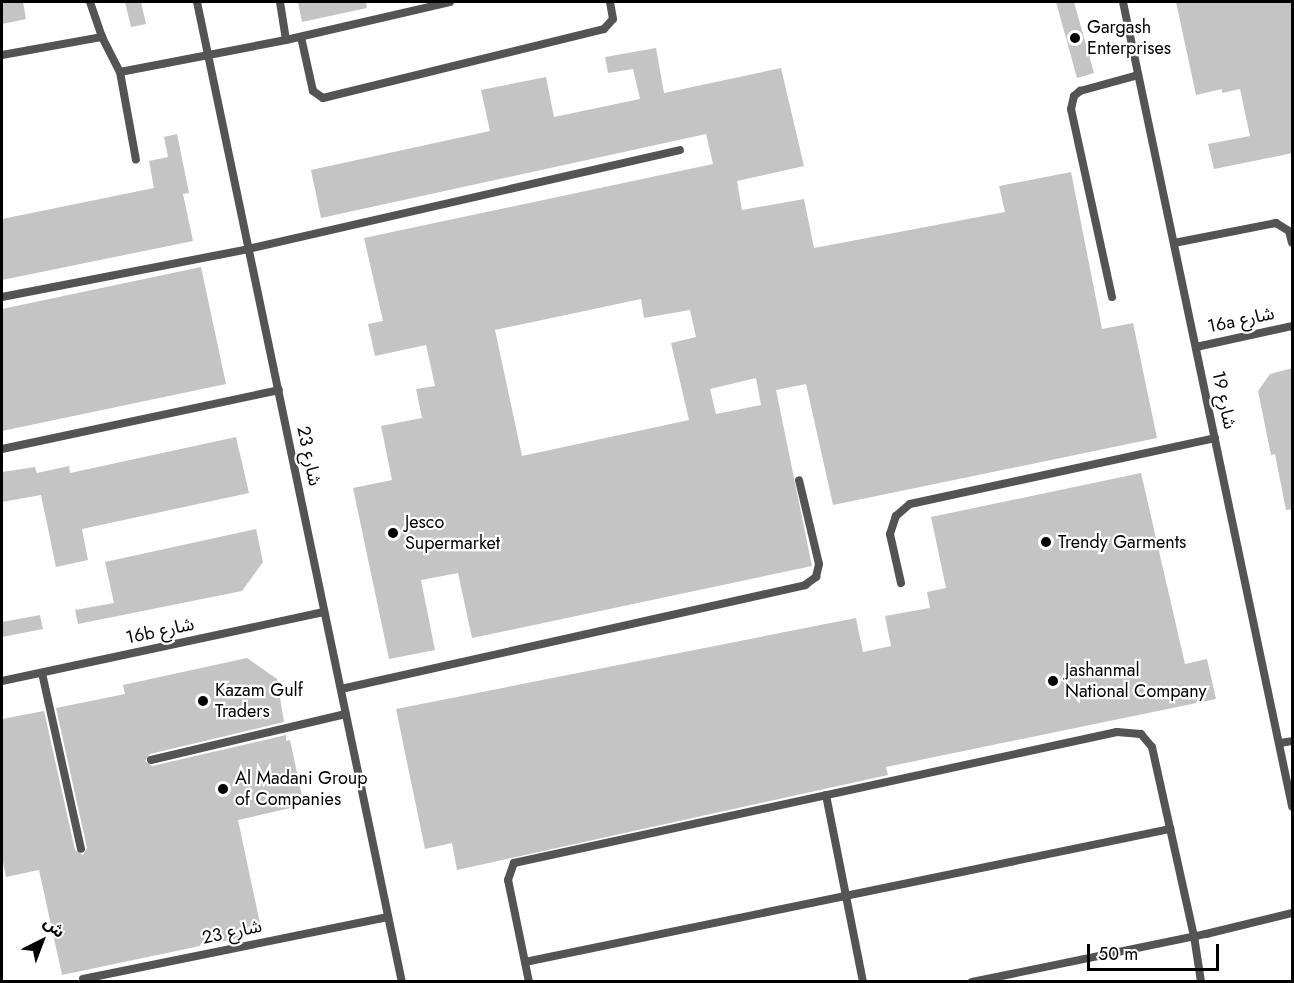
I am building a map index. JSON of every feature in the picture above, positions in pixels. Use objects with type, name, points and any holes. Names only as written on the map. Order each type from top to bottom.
[{"type":"lane","points":[[90,2],[102,37],[120,72],[136,160]]},
{"type":"lane","name":"شارع 23","points":[[196,2],[402,981]]},
{"type":"lane","points":[[280,2],[286,40]]},
{"type":"lane","points":[[120,72],[301,37],[450,2]]},
{"type":"lane","points":[[301,37],[313,91],[323,98],[604,28],[613,19],[610,2]]},
{"type":"lane","name":"شارع 19","points":[[1123,2],[1293,806]]},
{"type":"lane","points":[[2,55],[102,37]]},
{"type":"lane","points":[[1112,297],[1071,109],[1073,98],[1080,91],[1138,75]]},
{"type":"lane","points":[[2,297],[248,249],[680,150]]},
{"type":"lane","points":[[1174,243],[1276,223],[1289,231],[1293,243]]},
{"type":"lane","name":"16a شارع","points":[[1196,347],[1293,327]]},
{"type":"lane","points":[[2,449],[279,390]]},
{"type":"lane","points":[[901,583],[890,534],[896,516],[910,504],[1215,438]]},
{"type":"lane","points":[[341,688],[805,585],[816,577],[819,564],[799,480]]},
{"type":"lane","name":"16b شارع","points":[[2,681],[324,612]]},
{"type":"lane","points":[[42,673],[81,849]]},
{"type":"lane","points":[[151,760],[346,714]]},
{"type":"lane","points":[[530,981],[508,880],[514,863],[1117,732],[1141,734],[1152,747],[1194,936],[1201,981]]},
{"type":"lane","points":[[1280,744],[1293,741]]},
{"type":"lane","points":[[826,795],[862,981]]},
{"type":"lane","points":[[525,962],[1170,829]]},
{"type":"lane","points":[[972,981],[1194,936],[1293,913]]},
{"type":"lane","name":"شارع 23","points":[[83,979],[388,916]]},
{"type":"building","points":[[2,2],[23,2],[26,19],[2,24]]},
{"type":"building","points":[[125,2],[141,2],[146,24],[131,27]]},
{"type":"building","points":[[298,2],[366,2],[367,8],[302,22]]},
{"type":"building","name":"Gargash Enterprises","points":[[1056,2],[1074,2],[1094,73],[1077,78]]},
{"type":"building","points":[[1176,2],[1293,2],[1293,153],[1214,169],[1208,144],[1250,136],[1240,89],[1222,93],[1222,89],[1196,95]]},
{"type":"building","points":[[656,48],[664,93],[781,68],[804,166],[737,181],[742,210],[804,199],[814,248],[1005,212],[999,186],[1071,172],[1102,329],[1133,323],[1157,438],[833,505],[806,384],[776,390],[812,566],[472,638],[458,573],[421,580],[435,650],[389,659],[353,488],[392,480],[381,426],[422,418],[416,389],[435,386],[426,345],[375,356],[368,324],[383,321],[364,238],[713,164],[706,134],[321,218],[311,170],[490,131],[481,90],[546,77],[554,117],[640,99],[633,69],[608,73],[605,57]],"holes":[[[641,299],[644,318],[690,310],[696,337],[671,343],[689,420],[522,456],[495,330]],[[756,378],[761,405],[716,414],[710,389]]]},
{"type":"building","points":[[177,134],[189,193],[183,194],[193,241],[2,280],[2,219],[154,188],[149,161],[168,157],[164,137]]},
{"type":"building","points":[[201,267],[226,384],[2,431],[2,309]]},
{"type":"building","points":[[1293,368],[1293,509],[1286,510],[1275,454],[1271,455],[1258,391],[1270,374]]},
{"type":"building","points":[[236,437],[249,493],[82,529],[88,560],[56,567],[41,495],[2,502],[2,472],[35,467],[37,473],[69,466],[70,473]]},
{"type":"building","points":[[1141,473],[1185,664],[1207,659],[1216,699],[886,767],[888,775],[457,870],[452,843],[425,849],[396,709],[856,618],[863,652],[891,646],[885,616],[930,608],[927,592],[946,588],[931,517]]},
{"type":"building","points":[[256,529],[263,562],[242,591],[78,624],[75,610],[114,603],[105,562]]},
{"type":"building","points":[[40,615],[43,629],[2,637],[2,622]]},
{"type":"building","points":[[247,658],[277,679],[284,722],[150,754],[145,761],[152,766],[286,735],[286,741],[290,740],[304,805],[238,820],[262,933],[62,975],[39,870],[6,877],[2,857],[2,719],[44,711],[75,850],[83,855],[87,848],[56,708],[125,694],[123,685]]},
{"type":"place","name":"Gargash Enterprises","points":[[1075,38]]},
{"type":"place","name":"Jesco Supermarket","points":[[393,533]]},
{"type":"place","name":"Trendy Garments","points":[[1046,542]]},
{"type":"place","name":"Jashanmal National Company","points":[[1053,681]]},
{"type":"place","name":"Kazam Gulf Traders","points":[[203,701]]},
{"type":"place","name":"Al Madani Group of Companies","points":[[223,789]]}]
